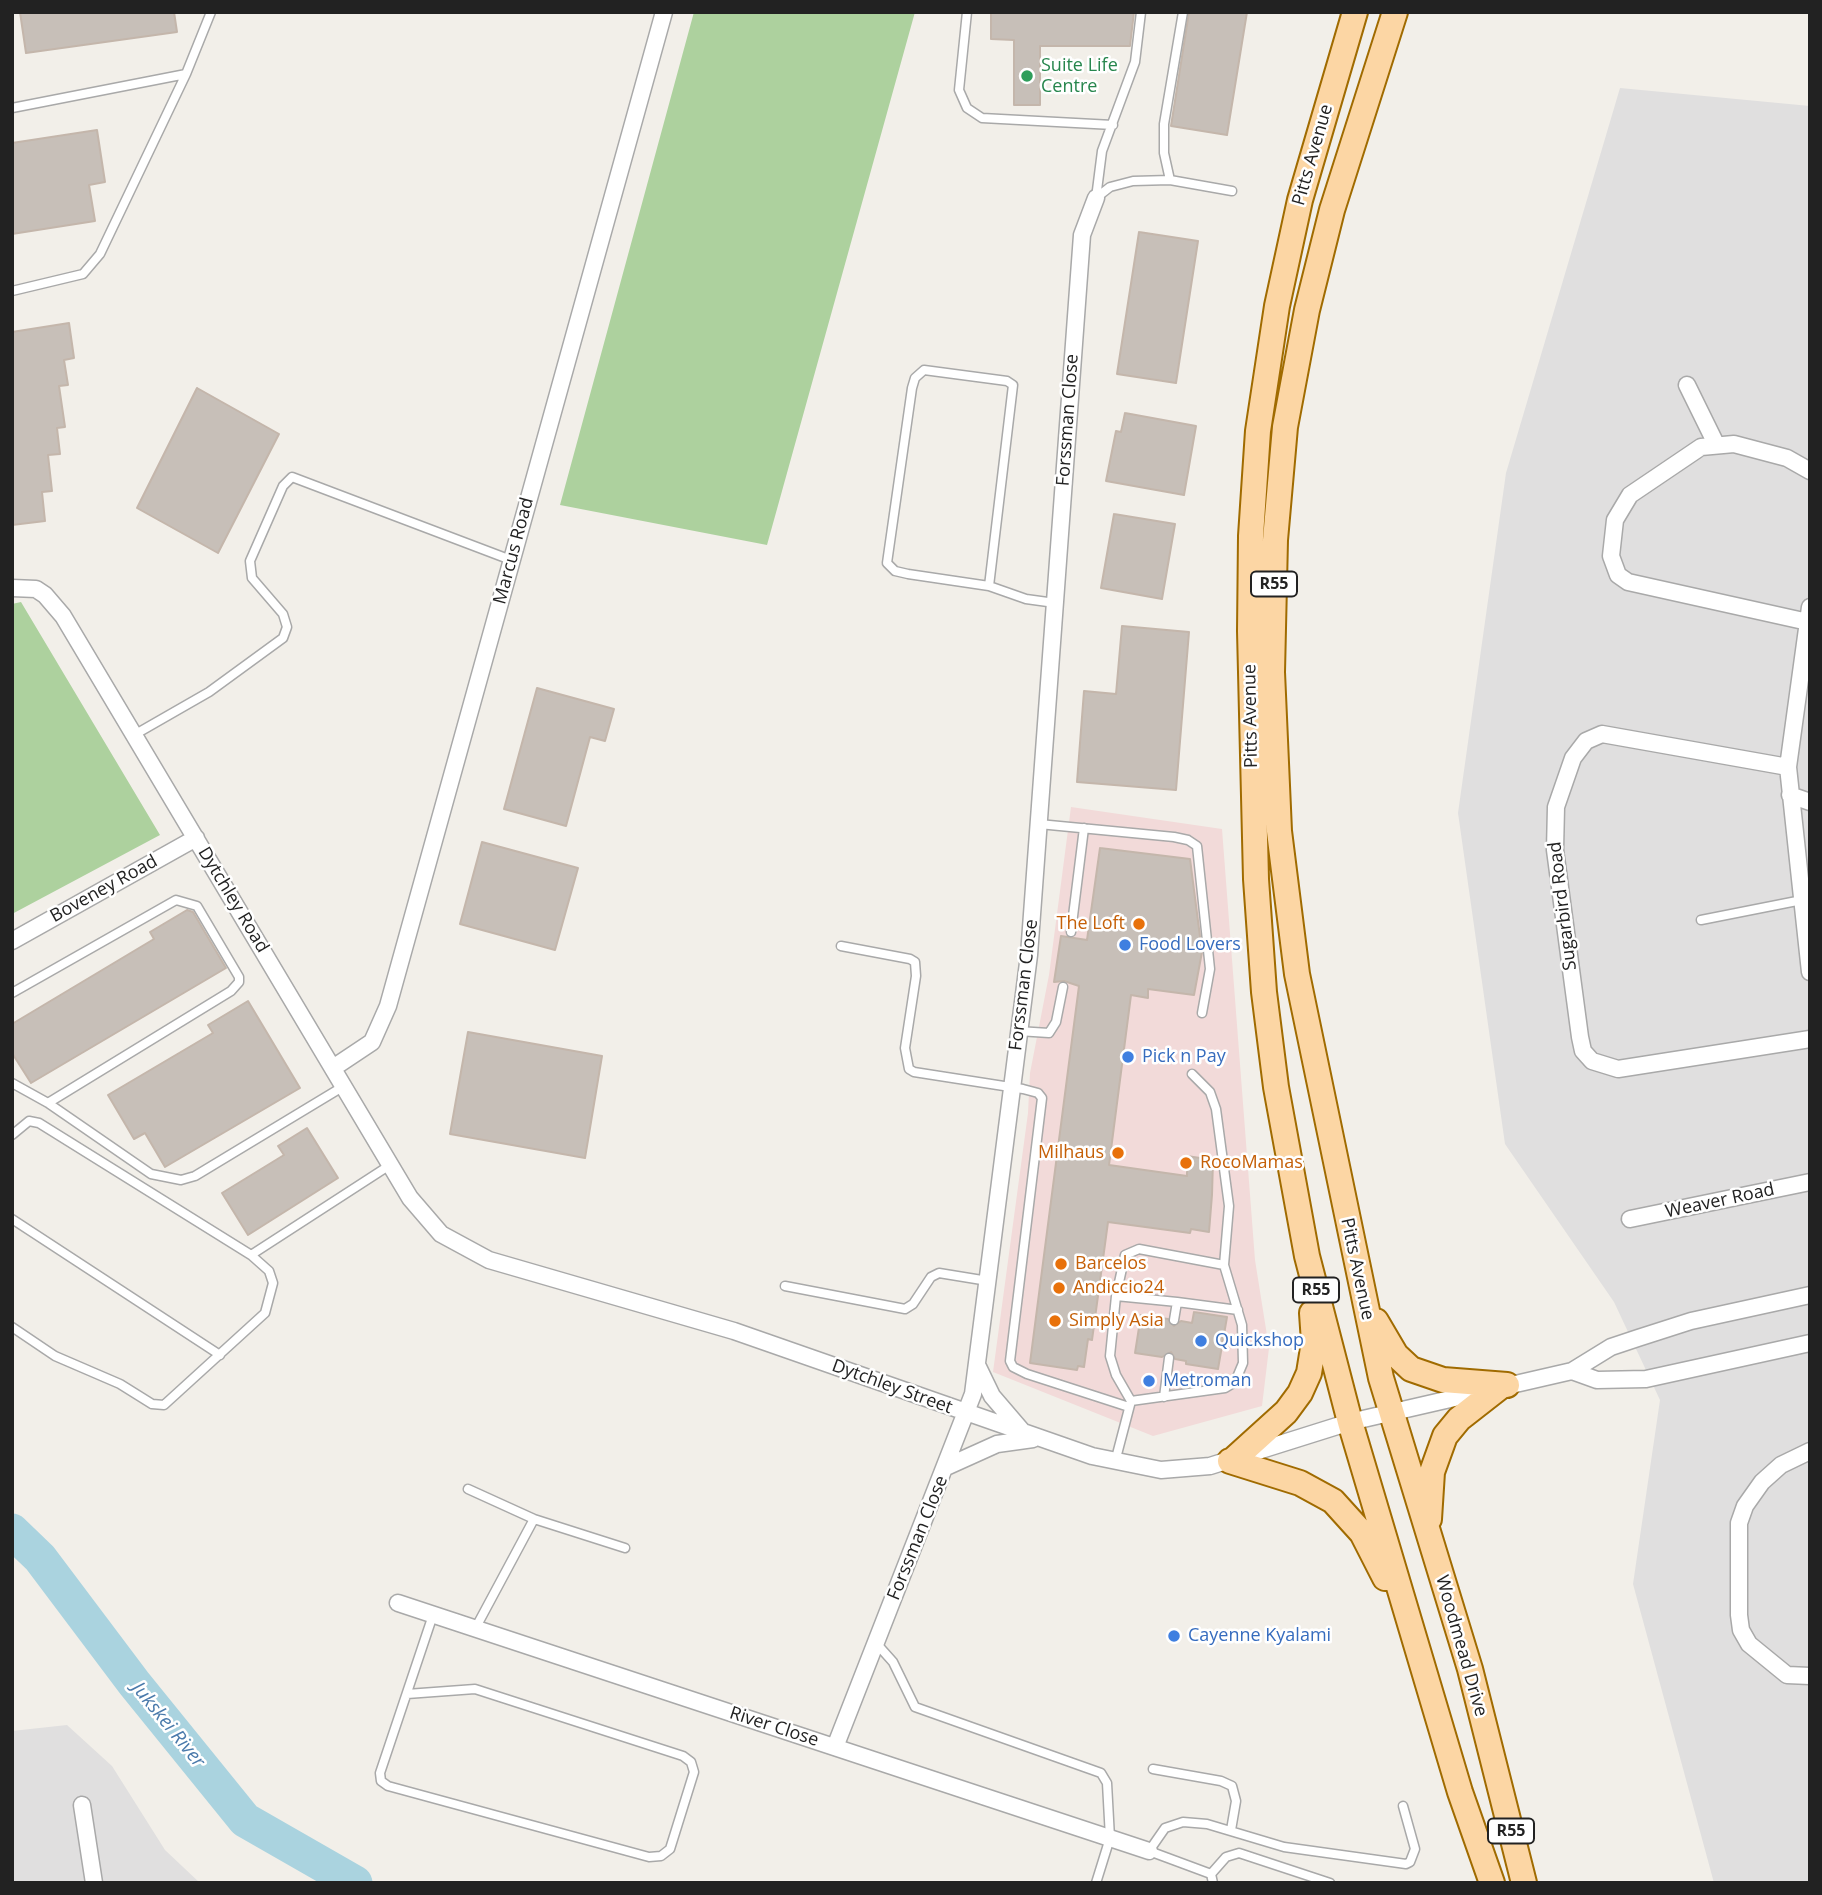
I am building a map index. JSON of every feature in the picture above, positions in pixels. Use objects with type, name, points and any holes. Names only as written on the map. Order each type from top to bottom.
[{"type":"main road","name":"Pitts Avenue","points":[[1350,1422],[1307,1256],[1276,1087],[1264,992],[1251,743],[1251,536],[1258,431],[1277,306],[1300,200],[1355,12]]},
{"type":"main road","name":"Pitts Avenue","points":[[1390,1412],[1363,1299],[1297,975],[1279,831],[1272,659],[1275,540],[1285,427],[1307,310],[1332,210],[1395,12]]},
{"type":"main road","points":[[1231,1461],[1286,1412],[1300,1393],[1309,1373],[1314,1342],[1307,1256]]},
{"type":"main road","points":[[1363,1299],[1388,1343],[1411,1369],[1443,1380],[1504,1386]]},
{"type":"main road","points":[[1429,1538],[1429,1499],[1436,1453],[1459,1419],[1504,1386]]},
{"type":"main road","name":"Woodmead Drive","points":[[1390,1412],[1470,1669],[1524,1883]]},
{"type":"main road","name":"R55","points":[[1350,1422],[1460,1792],[1492,1883]]},
{"type":"main road","points":[[1231,1461],[1300,1483],[1333,1501],[1362,1533],[1414,1634]]},
{"type":"street","name":"Marcus Road","points":[[333,1068],[361,1051],[381,1028],[664,12]]},
{"type":"street","name":"Forssman Close","points":[[835,1747],[967,1414],[978,1364],[1029,955],[1082,235],[1096,198]]},
{"type":"street","points":[[1687,386],[1716,444]]},
{"type":"street","points":[[1810,471],[1787,458],[1734,444],[1716,444],[1686,454],[1630,495],[1622,506],[1613,529],[1611,556],[1613,566],[1628,582],[1642,587],[1809,615],[1788,767],[1810,972]]},
{"type":"street","name":"Dytchley Road","points":[[12,588],[36,589],[54,603],[410,1198],[441,1234]]},
{"type":"street","name":"Sugarbird Road","points":[[1788,767],[1602,734],[1578,747],[1573,758],[1556,807],[1555,850],[1580,1037],[1583,1051],[1592,1061],[1618,1069],[1810,1039]]},
{"type":"street","points":[[1790,795],[1810,802]]},
{"type":"street","name":"Boveney Road","points":[[12,941],[196,838]]},
{"type":"street","name":"Weaver Road","points":[[1630,1219],[1810,1182]]},
{"type":"street","name":"Dytchley Street","points":[[441,1234],[489,1260],[734,1331],[1032,1436],[1115,1462],[1161,1471],[1187,1470],[1231,1461],[1350,1422],[1572,1371]]},
{"type":"street","points":[[1572,1371],[1611,1347],[1691,1321],[1810,1295]]},
{"type":"street","points":[[1572,1371],[1597,1380],[1646,1379],[1810,1343]]},
{"type":"street","points":[[978,1364],[992,1396],[1032,1436]]},
{"type":"street","points":[[946,1466],[997,1444],[1032,1436]]},
{"type":"street","points":[[1810,1451],[1781,1465],[1762,1482],[1745,1506],[1739,1523],[1739,1615],[1741,1630],[1749,1644],[1787,1675],[1810,1676]]},
{"type":"street","name":"River Close","points":[[398,1603],[1149,1851]]},
{"type":"street","points":[[82,1805],[94,1883]]},
{"type":"lane","points":[[12,291],[83,274],[100,254],[186,74],[211,12]]},
{"type":"lane","points":[[967,12],[959,90],[967,108],[982,118],[1113,125]]},
{"type":"lane","points":[[1096,198],[1102,151],[1135,62],[1141,12]]},
{"type":"lane","points":[[1170,180],[1164,153],[1164,124],[1183,12]]},
{"type":"lane","points":[[12,108],[186,74]]},
{"type":"lane","points":[[1096,198],[1110,187],[1133,181],[1170,180],[1232,191]]},
{"type":"lane","points":[[989,586],[1013,386],[1007,381],[924,370],[915,378],[912,388],[887,563],[895,571],[989,586],[1027,599],[1055,603]]},
{"type":"lane","points":[[134,735],[209,692],[283,639],[287,627],[283,614],[253,578],[250,561],[283,486],[292,477],[511,560]]},
{"type":"lane","points":[[1039,824],[1174,837],[1188,839],[1197,846],[1210,969],[1202,1013]]},
{"type":"lane","points":[[1071,932],[1084,828]]},
{"type":"lane","points":[[12,993],[176,900],[197,906],[239,977],[231,991],[48,1104]]},
{"type":"lane","points":[[1701,920],[1802,900]]},
{"type":"lane","points":[[841,946],[915,962],[916,976],[905,1048],[909,1069],[1038,1093],[1042,1106],[1010,1361],[1013,1367],[1027,1374],[1130,1404],[1225,1388],[1235,1382],[1243,1363],[1238,1310],[1224,1265],[1229,1206],[1216,1109],[1210,1092],[1192,1074]]},
{"type":"lane","points":[[1018,1031],[1049,1033],[1056,1022],[1063,987]]},
{"type":"lane","points":[[12,1083],[48,1104],[151,1174],[181,1180],[195,1176],[344,1086]]},
{"type":"lane","points":[[12,1135],[29,1121],[39,1123],[251,1255],[268,1271],[273,1283],[271,1300],[265,1313],[164,1405],[152,1404],[120,1384],[55,1356],[12,1327]]},
{"type":"lane","points":[[251,1255],[390,1165]]},
{"type":"lane","points":[[12,1219],[219,1355]]},
{"type":"lane","points":[[1115,1462],[1130,1404],[1110,1356],[1122,1261],[1132,1250],[1139,1249],[1224,1265]]},
{"type":"lane","points":[[785,1286],[905,1309],[914,1304],[931,1277],[939,1273],[988,1281]]},
{"type":"lane","points":[[1116,1296],[1238,1310]]},
{"type":"lane","points":[[1174,1320],[1177,1302]]},
{"type":"lane","points":[[1164,1397],[1169,1358]]},
{"type":"lane","points":[[468,1489],[534,1519],[625,1548]]},
{"type":"lane","points":[[475,1629],[534,1519]]},
{"type":"lane","points":[[407,1694],[475,1689],[683,1756],[691,1762],[694,1772],[670,1849],[661,1856],[649,1857],[388,1786],[381,1781],[380,1773],[433,1615]]},
{"type":"lane","points":[[876,1643],[893,1662],[915,1707],[1101,1773],[1107,1783],[1110,1838],[1096,1883]]},
{"type":"lane","points":[[1153,1769],[1222,1780],[1232,1786],[1236,1801],[1231,1830]]},
{"type":"lane","points":[[1330,1883],[1239,1853],[1226,1857],[1212,1879],[1149,1851],[1165,1828],[1176,1822],[1207,1824],[1284,1847],[1406,1864],[1415,1849],[1404,1806]]},
{"type":"shaded area","points":[[1620,88],[1810,106],[1810,1883],[1714,1883],[1633,1584],[1660,1400],[1614,1302],[1505,1144],[1458,813],[1506,473]]},
{"type":"shaded area","points":[[1071,807],[1222,829],[1255,1260],[1269,1348],[1262,1406],[1153,1436],[993,1372],[1028,1113],[1030,1073],[1049,975]]},
{"type":"shaded area","points":[[67,1725],[112,1766],[165,1850],[200,1883],[12,1883],[12,1731]]},
{"type":"green space","points":[[694,12],[915,12],[767,545],[560,505]]},
{"type":"green space","points":[[21,602],[160,835],[12,914],[12,604]]},
{"type":"building","points":[[20,12],[174,12],[177,32],[26,53]]},
{"type":"building","name":"Suite Life Centre","points":[[991,12],[1134,12],[1130,46],[1040,46],[1040,105],[1014,105],[1014,40],[991,39]]},
{"type":"building","points":[[1189,12],[1247,12],[1227,135],[1171,126]]},
{"type":"building","points":[[97,130],[105,182],[89,185],[95,221],[12,234],[12,143]]},
{"type":"building","points":[[1139,232],[1198,241],[1176,383],[1117,374]]},
{"type":"building","points":[[69,323],[74,358],[64,360],[68,385],[59,386],[65,427],[57,428],[60,454],[48,455],[52,491],[42,492],[45,521],[12,525],[12,332]]},
{"type":"building","points":[[197,388],[279,434],[218,553],[137,508]]},
{"type":"building","points":[[1125,413],[1196,426],[1184,495],[1106,481],[1116,431],[1121,432]]},
{"type":"building","points":[[1114,514],[1175,524],[1162,599],[1101,588]]},
{"type":"building","points":[[1122,626],[1189,632],[1176,790],[1077,782],[1084,691],[1116,694]]},
{"type":"building","points":[[537,688],[614,709],[605,741],[590,737],[566,826],[504,809]]},
{"type":"building","points":[[482,842],[578,868],[555,950],[460,924]]},
{"type":"building","points":[[1100,848],[1190,859],[1202,952],[1194,995],[1148,989],[1148,998],[1131,995],[1109,1165],[1187,1176],[1187,1156],[1213,1160],[1212,1195],[1209,1232],[1191,1229],[1190,1233],[1108,1222],[1092,1340],[1088,1339],[1084,1367],[1078,1366],[1077,1370],[1030,1363],[1079,986],[1064,981],[1054,982],[1061,936],[1087,940]]},
{"type":"building","points":[[187,910],[193,912],[226,968],[31,1083],[12,1053],[12,1024],[154,939],[150,932]]},
{"type":"building","points":[[248,1001],[300,1088],[165,1167],[145,1133],[134,1139],[108,1095],[213,1033],[208,1025]]},
{"type":"building","points":[[468,1032],[602,1056],[585,1158],[450,1134]]},
{"type":"building","points":[[307,1128],[338,1178],[248,1235],[222,1193],[284,1155],[278,1146]]},
{"type":"building","points":[[1194,1312],[1227,1317],[1218,1369],[1186,1364],[1186,1361],[1175,1359],[1171,1352],[1162,1357],[1135,1353],[1141,1315],[1168,1319],[1174,1326],[1181,1321],[1192,1323]]},
{"type":"waterway","name":"Jukskei River","points":[[12,1531],[40,1558],[134,1683],[245,1820],[355,1883]]},
{"type":"place","name":"Suite Life Centre","points":[[1027,76]]},
{"type":"place","name":"The Loft","points":[[1139,924]]},
{"type":"place","name":"Food Lovers","points":[[1125,945]]},
{"type":"place","name":"Pick n Pay","points":[[1128,1057]]},
{"type":"place","name":"Milhaus","points":[[1118,1153]]},
{"type":"place","name":"RocoMamas","points":[[1186,1163]]},
{"type":"place","name":"Barcelos","points":[[1061,1264]]},
{"type":"place","name":"Andiccio24","points":[[1059,1288]]},
{"type":"place","name":"Simply Asia","points":[[1055,1321]]},
{"type":"place","name":"Quickshop","points":[[1201,1341]]},
{"type":"place","name":"Metroman","points":[[1149,1381]]},
{"type":"place","name":"Cayenne Kyalami","points":[[1174,1636]]}]
